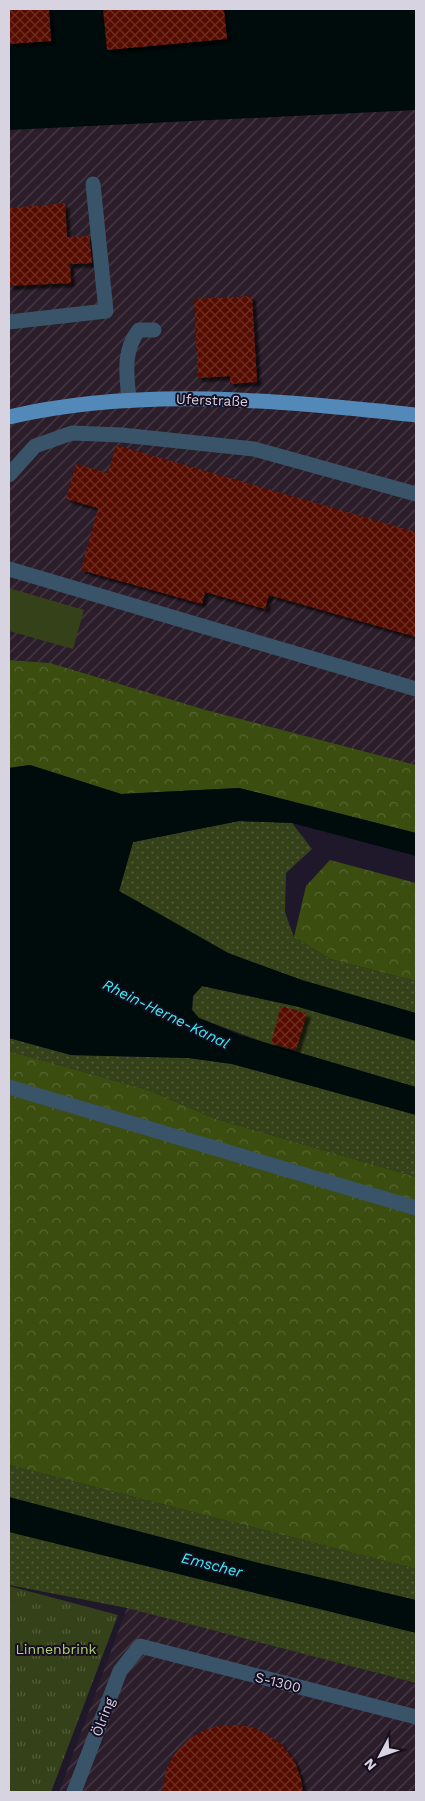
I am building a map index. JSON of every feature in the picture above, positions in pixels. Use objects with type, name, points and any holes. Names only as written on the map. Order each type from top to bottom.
[{"type":"main road","name":"Uferstraße","points":[[9,417],[31,412],[129,401],[173,399],[251,401],[416,415]]},
{"type":"lane","points":[[9,322],[106,311],[93,184]]},
{"type":"lane","points":[[129,401],[126,366],[129,349],[139,330],[154,330]]},
{"type":"lane","points":[[9,475],[35,446],[72,433],[122,435],[254,449],[416,494]]},
{"type":"lane","points":[[9,568],[416,689]]},
{"type":"lane","points":[[9,1087],[416,1208]]},
{"type":"lane","name":"S-1300","points":[[140,1646],[416,1717]]},
{"type":"lane","name":"Ölring","points":[[74,1792],[120,1671],[140,1646]]},
{"type":"shaded area","points":[[9,9],[416,9],[416,765],[206,710],[50,663],[9,660]]},
{"type":"shaded area","points":[[127,1608],[416,1683],[416,1792],[59,1792]]},
{"type":"green space","points":[[9,588],[84,610],[73,649],[9,631]]},
{"type":"green space","points":[[9,660],[50,663],[206,710],[416,765],[416,833],[239,788],[121,794],[30,765],[9,768]]},
{"type":"green space","points":[[239,821],[292,823],[312,849],[286,873],[285,912],[294,937],[330,959],[416,981],[416,1177],[216,1119],[148,1090],[9,1051],[9,1038],[71,1055],[189,1058],[232,1064],[275,1074],[282,1049],[199,1018],[192,1010],[193,996],[202,986],[295,1006],[262,967],[228,953],[119,891],[133,842]]},
{"type":"green space","points":[[330,860],[416,883],[416,981],[330,959],[294,937],[306,886]]},
{"type":"green space","points":[[9,1051],[148,1090],[216,1119],[416,1177],[416,1569],[9,1465]]},
{"type":"green space","points":[[9,1465],[416,1569],[416,1683],[127,1608],[9,1585]]},
{"type":"green space","name":"Linnenbrink","points":[[9,1586],[118,1615],[51,1792],[9,1792]]},
{"type":"water","points":[[9,9],[416,9],[416,110],[9,130]]},
{"type":"water","name":"Rhein-Herne-Kanal","points":[[30,765],[121,794],[239,788],[416,833],[416,856],[292,823],[239,821],[133,842],[119,891],[228,953],[302,980],[416,1013],[416,1041],[295,1006],[202,986],[193,996],[192,1010],[199,1018],[240,1035],[416,1087],[416,1115],[232,1064],[189,1058],[71,1055],[9,1038],[9,768]]},
{"type":"water","name":"Emscher","points":[[9,1497],[259,1563],[416,1600],[416,1633],[9,1532]]},
{"type":"building","points":[[9,9],[49,9],[51,41],[9,44]]},
{"type":"building","points":[[103,9],[224,9],[227,39],[107,50]]},
{"type":"building","points":[[65,203],[67,237],[89,236],[92,263],[70,264],[71,283],[9,286],[9,208]]},
{"type":"building","points":[[252,296],[257,382],[230,384],[230,376],[198,378],[194,299]]},
{"type":"building","points":[[116,445],[416,532],[416,637],[269,595],[265,609],[205,592],[202,604],[81,570],[98,508],[66,499],[76,464],[108,473]]},
{"type":"building","points":[[281,1006],[307,1013],[296,1050],[271,1043]]},
{"type":"building","points":[[218,1726],[252,1727],[267,1734],[281,1744],[294,1760],[301,1779],[303,1792],[162,1792],[167,1767],[176,1752],[188,1740],[202,1731]]}]
